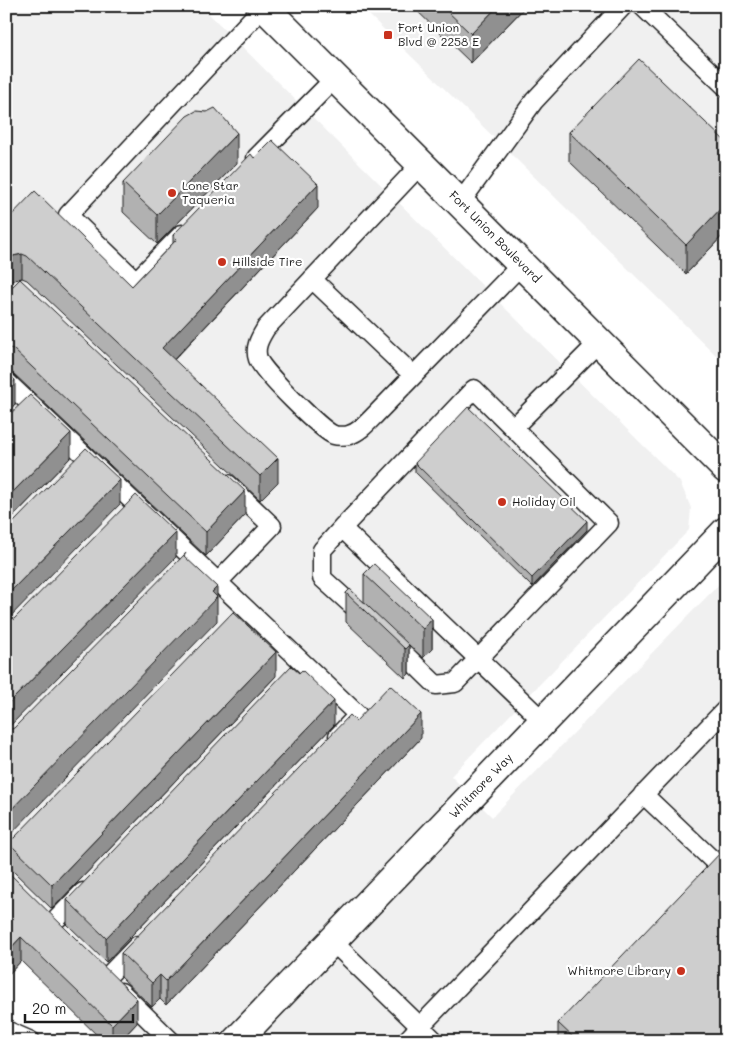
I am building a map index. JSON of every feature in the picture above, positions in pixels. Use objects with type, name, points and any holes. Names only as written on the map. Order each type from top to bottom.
[{"type":"street","name":"Fort Union Boulevard","points":[[264,6],[726,468]]},
{"type":"street","name":"Whitmore Way","points":[[236,1041],[726,531]]},
{"type":"lane","points":[[197,218],[136,281],[68,214],[264,6]]},
{"type":"lane","points":[[460,203],[534,101],[624,6]]},
{"type":"lane","points":[[642,6],[726,87]]},
{"type":"lane","points":[[244,170],[335,78]]},
{"type":"lane","points":[[421,164],[266,328],[257,342],[258,360],[270,376],[322,428],[335,435],[349,436],[363,426],[521,264]]},
{"type":"lane","points":[[312,279],[413,375]]},
{"type":"lane","points":[[514,428],[600,342]]},
{"type":"lane","points":[[6,381],[24,410],[86,457],[358,715],[324,750]]},
{"type":"lane","points":[[474,388],[609,523],[455,684],[436,685],[322,578],[322,550],[342,528],[474,388]]},
{"type":"lane","points":[[73,471],[86,457]]},
{"type":"lane","points":[[214,471],[272,526],[218,582]]},
{"type":"lane","points":[[121,518],[135,504]]},
{"type":"lane","points":[[342,528],[543,721]]},
{"type":"lane","points":[[177,571],[191,557]]},
{"type":"lane","points":[[231,622],[245,608]]},
{"type":"lane","points":[[289,677],[303,662]]},
{"type":"lane","points":[[406,1041],[726,709]]},
{"type":"lane","points":[[643,794],[722,869],[726,865]]},
{"type":"lane","points":[[52,924],[93,882]]},
{"type":"lane","points":[[39,912],[66,938]]},
{"type":"lane","points":[[106,978],[147,935]]},
{"type":"lane","points":[[332,941],[435,1041]]},
{"type":"lane","points":[[93,964],[171,1041]]},
{"type":"lane","points":[[6,1030],[31,1041]]},
{"type":"shaded area","points":[[6,6],[201,6],[680,482],[691,508],[689,530],[451,776],[492,817],[726,577],[726,1041],[103,1041],[6,947]]},
{"type":"shaded area","points":[[360,6],[726,6],[726,365]]},
{"type":"building","points":[[442,6],[498,6],[471,34]]},
{"type":"building","points":[[639,59],[726,142],[726,203],[686,245],[569,132]]},
{"type":"building","points":[[215,108],[237,133],[157,215],[123,183],[187,116],[196,111],[207,112]]},
{"type":"building","points":[[272,140],[318,184],[162,348],[278,458],[260,476],[27,256],[22,254],[13,256],[6,263],[6,221],[35,191],[132,286],[177,239],[173,235],[251,154],[254,158]]},
{"type":"building","points":[[20,279],[245,491],[206,532],[13,349],[6,347],[6,288],[13,286]]},
{"type":"building","points":[[6,371],[15,380],[6,390]]},
{"type":"building","points":[[30,395],[71,433],[6,499],[6,414],[9,415]]},
{"type":"building","name":"Holiday Oil","points":[[468,407],[587,521],[532,578],[415,463]]},
{"type":"building","points":[[86,448],[120,480],[6,596],[6,525],[14,522]]},
{"type":"building","points":[[136,495],[176,533],[6,706],[6,622],[14,619]]},
{"type":"building","points":[[186,553],[184,556],[217,587],[212,592],[217,597],[6,815],[6,731],[14,728]]},
{"type":"building","points":[[374,564],[432,619],[423,629],[364,574]]},
{"type":"building","points":[[350,589],[409,645],[405,649],[346,593]]},
{"type":"building","points":[[233,612],[276,652],[52,885],[13,847],[6,846],[6,841],[14,838]]},
{"type":"building","points":[[291,666],[299,673],[302,670],[334,701],[106,938],[67,900]]},
{"type":"building","points":[[390,685],[421,714],[166,981],[160,975],[152,983],[121,953],[350,715],[356,721]]},
{"type":"building","name":"Whitmore Library","points":[[726,848],[726,1041],[577,1041],[558,1023]]},
{"type":"building","points":[[6,870],[137,999],[112,1025],[21,937],[6,953]]},
{"type":"place","name":"Fort Union Blvd @ 2258 E","points":[[388,35]]},
{"type":"place","name":"Lone Star Taqueria","points":[[172,193]]},
{"type":"place","name":"Hillside Tire","points":[[222,262]]},
{"type":"place","name":"Holiday Oil","points":[[502,502]]},
{"type":"place","name":"Whitmore Library","points":[[681,971]]}]
